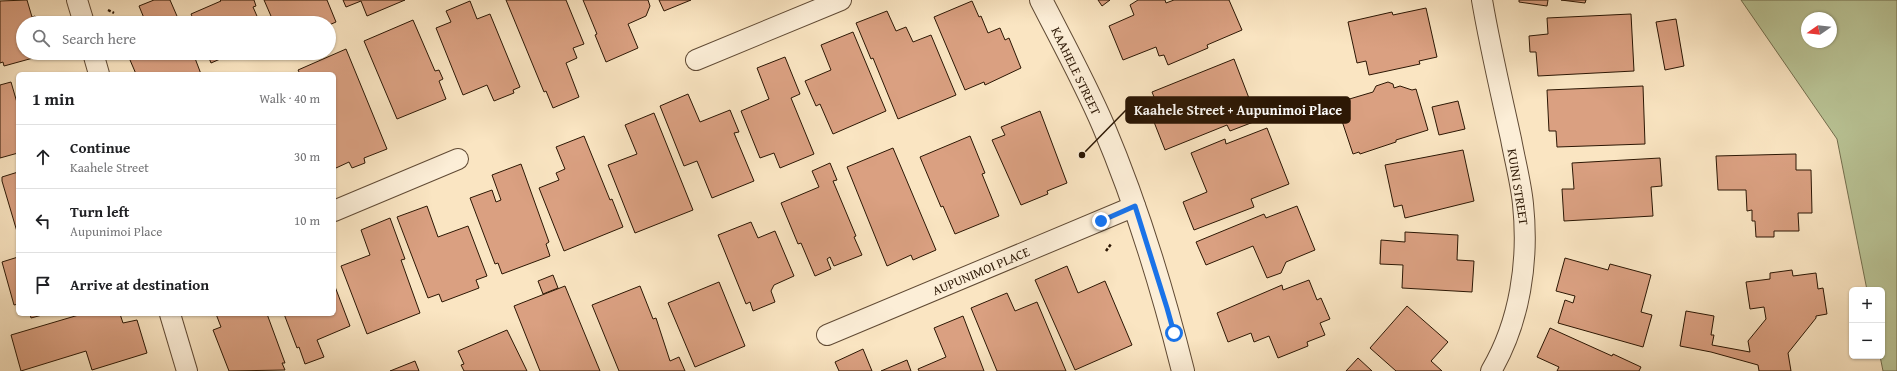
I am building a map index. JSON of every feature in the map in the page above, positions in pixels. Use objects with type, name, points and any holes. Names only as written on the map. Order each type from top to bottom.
[{"type":"street","points":[[78,0],[82,16]]},
{"type":"street","points":[[696,60],[841,0]]},
{"type":"street","name":"KAAHELE STREET","points":[[1041,0],[1103,125],[1135,206],[1167,308],[1183,371]]},
{"type":"street","name":"KUINI STREET","points":[[1482,0],[1517,170],[1523,204],[1525,234],[1520,290],[1513,322],[1505,345],[1491,371]]},
{"type":"street","points":[[95,60],[98,72]]},
{"type":"street","points":[[336,210],[458,159]]},
{"type":"street","name":"AUPUNIMOI PLACE","points":[[827,335],[1135,206]]},
{"type":"street","points":[[171,316],[188,371]]},
{"type":"path","points":[[108,10],[114,13]]},
{"type":"path","points":[[1106,250],[1111,244]]},
{"type":"green space","points":[[1741,0],[1897,0],[1897,371],[1883,371],[1881,359],[1885,359],[1885,287],[1866,287],[1837,139]]},
{"type":"building","points":[[27,0],[32,16],[16,16],[16,60],[26,60],[4,66],[3,62],[0,63],[0,1]]},
{"type":"building","points":[[154,0],[170,0],[177,16],[143,16],[139,6]]},
{"type":"building","points":[[220,0],[254,0],[256,6],[253,7],[257,16],[192,16],[191,14],[221,1]]},
{"type":"building","points":[[264,0],[327,0],[334,16],[271,16]]},
{"type":"building","points":[[343,0],[405,0],[367,16],[361,1],[346,7]]},
{"type":"building","points":[[506,0],[566,0],[584,44],[573,48],[577,58],[566,63],[579,97],[553,108],[546,91],[544,92]]},
{"type":"building","points":[[583,0],[648,0],[650,6],[646,16],[628,24],[638,48],[606,62],[595,35],[597,34]]},
{"type":"building","points":[[659,0],[691,0],[664,11]]},
{"type":"building","points":[[1098,0],[1110,0],[1102,6]]},
{"type":"building","points":[[1138,0],[1165,0],[1166,3],[1174,0],[1229,0],[1242,30],[1207,45],[1208,48],[1168,65],[1164,55],[1159,56],[1156,47],[1123,60],[1109,26],[1134,15],[1130,5]]},
{"type":"building","points":[[1519,0],[1548,0],[1547,6],[1519,2]]},
{"type":"building","points":[[1561,0],[1586,0],[1585,3]]},
{"type":"building","points":[[470,1],[477,19],[490,14],[520,87],[513,90],[514,93],[494,101],[487,85],[463,95],[436,28],[451,22],[446,11]]},
{"type":"building","points":[[972,1],[979,17],[981,16],[988,33],[1000,28],[1005,40],[1009,38],[1021,68],[985,85],[984,82],[965,90],[934,17]]},
{"type":"building","points":[[1426,8],[1437,57],[1419,61],[1420,64],[1369,75],[1366,61],[1357,63],[1348,22],[1392,12],[1393,15]]},
{"type":"building","points":[[887,11],[896,31],[906,27],[913,42],[931,35],[956,95],[898,119],[873,58],[871,59],[856,23]]},
{"type":"building","points":[[1631,14],[1634,71],[1538,76],[1536,52],[1530,52],[1529,36],[1548,34],[1547,18]]},
{"type":"building","points":[[1676,19],[1684,66],[1665,70],[1656,22]]},
{"type":"building","points":[[413,20],[435,71],[439,70],[443,79],[439,81],[446,99],[397,119],[364,41]]},
{"type":"building","points":[[853,32],[886,111],[833,134],[820,104],[816,106],[805,81],[831,70],[821,45]]},
{"type":"building","points":[[346,49],[387,149],[364,158],[365,163],[352,168],[349,162],[336,168],[336,72],[299,72],[298,70],[321,60],[336,60],[336,53]]},
{"type":"building","points":[[785,57],[800,94],[791,98],[814,154],[780,168],[774,153],[760,158],[741,111],[769,99],[757,68]]},
{"type":"building","points":[[1234,59],[1252,106],[1250,107],[1256,121],[1230,131],[1227,125],[1165,150],[1154,122],[1163,119],[1152,92]]},
{"type":"building","points":[[130,60],[196,60],[200,72],[135,72]]},
{"type":"building","points":[[210,60],[218,60],[211,63]]},
{"type":"building","points":[[11,82],[16,99],[16,154],[0,158],[0,85]]},
{"type":"building","points":[[1388,82],[1393,84],[1394,88],[1400,86],[1412,90],[1416,89],[1428,130],[1396,140],[1396,142],[1360,154],[1359,152],[1353,154],[1336,103],[1373,92],[1376,86]]},
{"type":"building","points":[[1643,86],[1645,144],[1557,147],[1556,131],[1549,131],[1547,90]]},
{"type":"building","points":[[688,94],[700,122],[730,110],[739,132],[734,133],[754,181],[712,198],[697,161],[684,166],[660,106]]},
{"type":"building","points":[[1458,101],[1465,129],[1439,135],[1432,107]]},
{"type":"building","points":[[1040,111],[1067,183],[1047,191],[1048,194],[1021,205],[992,140],[1005,135],[1001,127]]},
{"type":"building","points":[[654,113],[693,210],[635,233],[608,165],[637,154],[625,125]]},
{"type":"building","points":[[1267,128],[1289,184],[1251,199],[1254,207],[1194,230],[1183,202],[1207,192],[1191,153],[1225,139],[1226,144]]},
{"type":"building","points":[[584,136],[610,200],[612,199],[623,227],[564,251],[539,188],[559,180],[556,173],[565,169],[556,147]]},
{"type":"building","points":[[970,136],[985,173],[982,174],[999,216],[955,234],[943,206],[941,207],[920,157]]},
{"type":"building","points":[[893,148],[936,250],[913,260],[911,255],[887,266],[847,167]]},
{"type":"building","points":[[1463,150],[1474,201],[1405,218],[1402,205],[1394,207],[1385,165]]},
{"type":"building","points":[[1796,154],[1796,170],[1811,170],[1812,213],[1798,213],[1799,231],[1774,231],[1774,237],[1756,237],[1755,221],[1752,221],[1752,210],[1747,211],[1746,190],[1718,190],[1716,156]]},
{"type":"building","points":[[1660,158],[1662,186],[1651,187],[1653,216],[1564,221],[1562,189],[1574,189],[1572,163]]},
{"type":"building","points":[[830,163],[837,180],[833,181],[856,236],[854,237],[862,255],[834,266],[830,257],[827,259],[831,269],[815,276],[801,243],[798,244],[781,203],[819,187],[812,171]]},
{"type":"building","points":[[521,164],[549,242],[546,244],[550,256],[502,274],[498,263],[495,264],[470,198],[492,190],[496,202],[501,200],[492,175]]},
{"type":"building","points":[[16,173],[16,228],[2,181],[2,177]]},
{"type":"building","points":[[427,206],[438,237],[468,226],[487,276],[476,280],[479,288],[442,302],[439,294],[428,298],[397,217]]},
{"type":"building","points":[[1297,206],[1315,250],[1286,262],[1281,273],[1267,278],[1253,246],[1206,265],[1196,242],[1264,214],[1266,218]]},
{"type":"building","points":[[390,218],[405,259],[401,260],[420,313],[367,334],[341,266],[370,255],[361,230]]},
{"type":"building","points":[[751,222],[758,238],[775,231],[794,276],[774,285],[771,291],[775,302],[753,311],[750,302],[746,304],[718,235]]},
{"type":"building","points":[[1405,232],[1458,235],[1457,260],[1474,261],[1472,292],[1402,288],[1403,265],[1380,264],[1381,240],[1405,242]]},
{"type":"building","points":[[16,258],[16,304],[14,305],[2,262]]},
{"type":"building","points":[[1565,258],[1608,270],[1610,264],[1651,275],[1641,312],[1652,315],[1643,347],[1558,323],[1565,300],[1573,303],[1575,296],[1556,291]]},
{"type":"building","points":[[1067,266],[1078,293],[1105,281],[1132,345],[1075,370],[1035,280]]},
{"type":"building","points":[[1792,270],[1793,276],[1816,273],[1818,289],[1823,288],[1827,314],[1816,316],[1816,318],[1788,353],[1791,371],[1759,371],[1758,365],[1711,352],[1680,346],[1686,311],[1714,316],[1711,335],[1714,335],[1712,345],[1750,352],[1748,341],[1766,319],[1764,307],[1750,309],[1746,282],[1770,279],[1770,273]]},
{"type":"building","points":[[553,275],[558,288],[543,294],[538,281]]},
{"type":"building","points":[[1309,280],[1317,300],[1321,298],[1330,319],[1320,323],[1325,335],[1307,342],[1308,346],[1278,358],[1269,336],[1254,342],[1251,333],[1228,342],[1217,313],[1282,285],[1283,290]]},
{"type":"building","points":[[719,282],[745,346],[695,367],[668,303]]},
{"type":"building","points":[[565,286],[600,371],[540,371],[514,306]]},
{"type":"building","points":[[640,286],[653,319],[656,318],[670,361],[679,357],[685,371],[619,371],[592,305]]},
{"type":"building","points":[[336,289],[350,326],[317,340],[324,357],[305,364],[299,347],[297,348],[285,316],[336,316]]},
{"type":"building","points":[[1007,293],[1015,311],[1037,302],[1066,371],[997,371],[971,308]]},
{"type":"building","points":[[1407,306],[1448,342],[1431,361],[1442,371],[1396,371],[1370,348]]},
{"type":"building","points":[[75,316],[121,316],[123,323],[137,320],[147,353],[92,370],[86,351],[21,371],[11,335]]},
{"type":"building","points":[[217,316],[268,316],[285,363],[282,363],[285,370],[229,371],[213,330],[221,327]]},
{"type":"building","points":[[963,316],[984,371],[919,371],[918,369],[946,357],[934,328]]},
{"type":"building","points":[[1550,328],[1612,356],[1613,354],[1641,367],[1639,371],[1557,371],[1559,367],[1537,357]]},
{"type":"building","points":[[507,330],[527,371],[464,371],[461,365],[464,364],[458,351]]},
{"type":"building","points":[[863,349],[872,371],[839,371],[835,362]]},
{"type":"building","points":[[1358,358],[1372,371],[1346,371]]},
{"type":"building","points":[[907,360],[911,371],[881,371]]},
{"type":"building","points":[[415,361],[419,371],[390,371]]},
{"type":"place","name":"Kaahele Street + Aupunimoi Place","points":[[1082,155]]},
{"type":"route","points":[[1101,221],[1135,206],[1174,333]]}]
